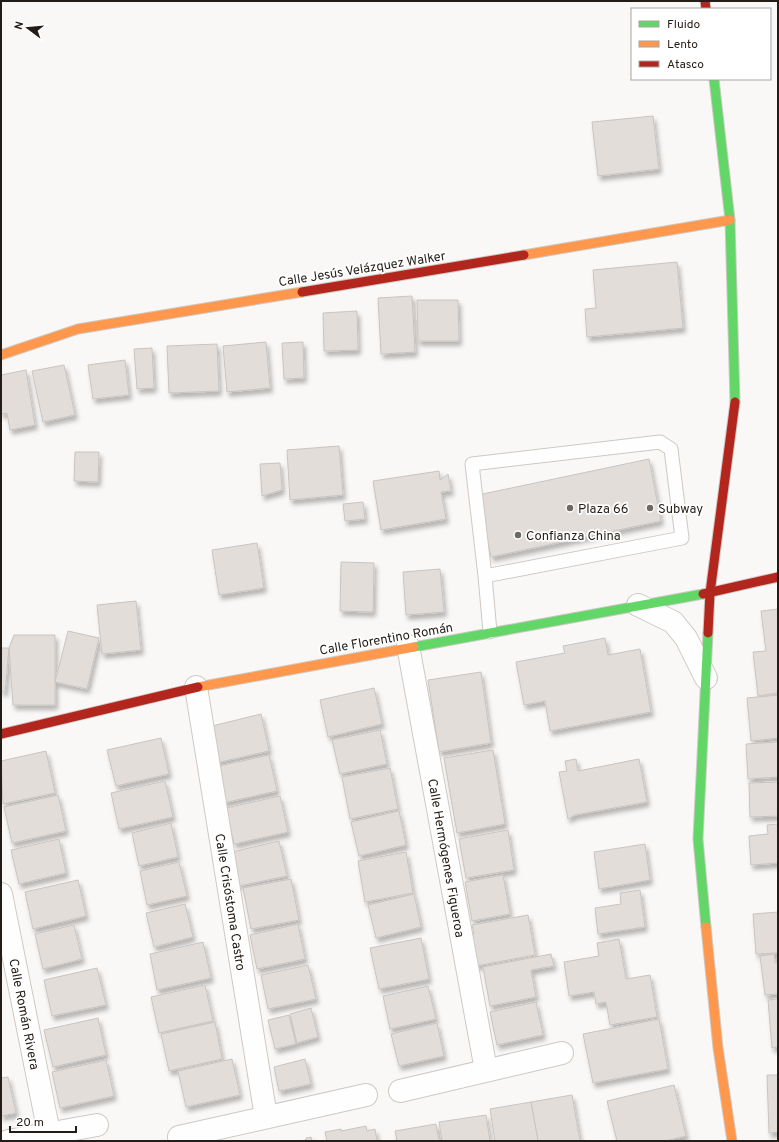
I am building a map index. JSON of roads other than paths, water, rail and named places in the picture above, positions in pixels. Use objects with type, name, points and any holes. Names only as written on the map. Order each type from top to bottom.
[{"type":"street","points":[[714,80],[730,220],[736,396],[710,593],[698,839],[718,1048],[732,1141]]},
{"type":"street","name":"Calle Jesús Velázquez Walker","points":[[1,355],[78,329],[730,220]]},
{"type":"street","name":"Calle Florentino Román","points":[[1,734],[196,687],[408,646],[710,593],[778,577]]},
{"type":"street","points":[[638,605],[673,622],[686,638],[706,678]]},
{"type":"street","name":"Calle Hermógenes Figueroa","points":[[408,646],[486,1070]]},
{"type":"street","name":"Calle Crisóstoma Castro","points":[[196,687],[266,1116]]},
{"type":"street","name":"Calle Román Rivera","points":[[1,894],[49,1133]]},
{"type":"street","points":[[400,1091],[562,1053]]},
{"type":"street","points":[[179,1137],[266,1116],[366,1095]]},
{"type":"street","points":[[8,1141],[97,1125]]},
{"type":"lane","points":[[485,576],[682,538],[671,449],[660,442],[472,464],[490,632]]},
{"type":"place","name":"Plaza 66","points":[[570,508]]},
{"type":"place","name":"Subway","points":[[650,508]]},
{"type":"place","name":"Confianza China","points":[[518,535]]}]
